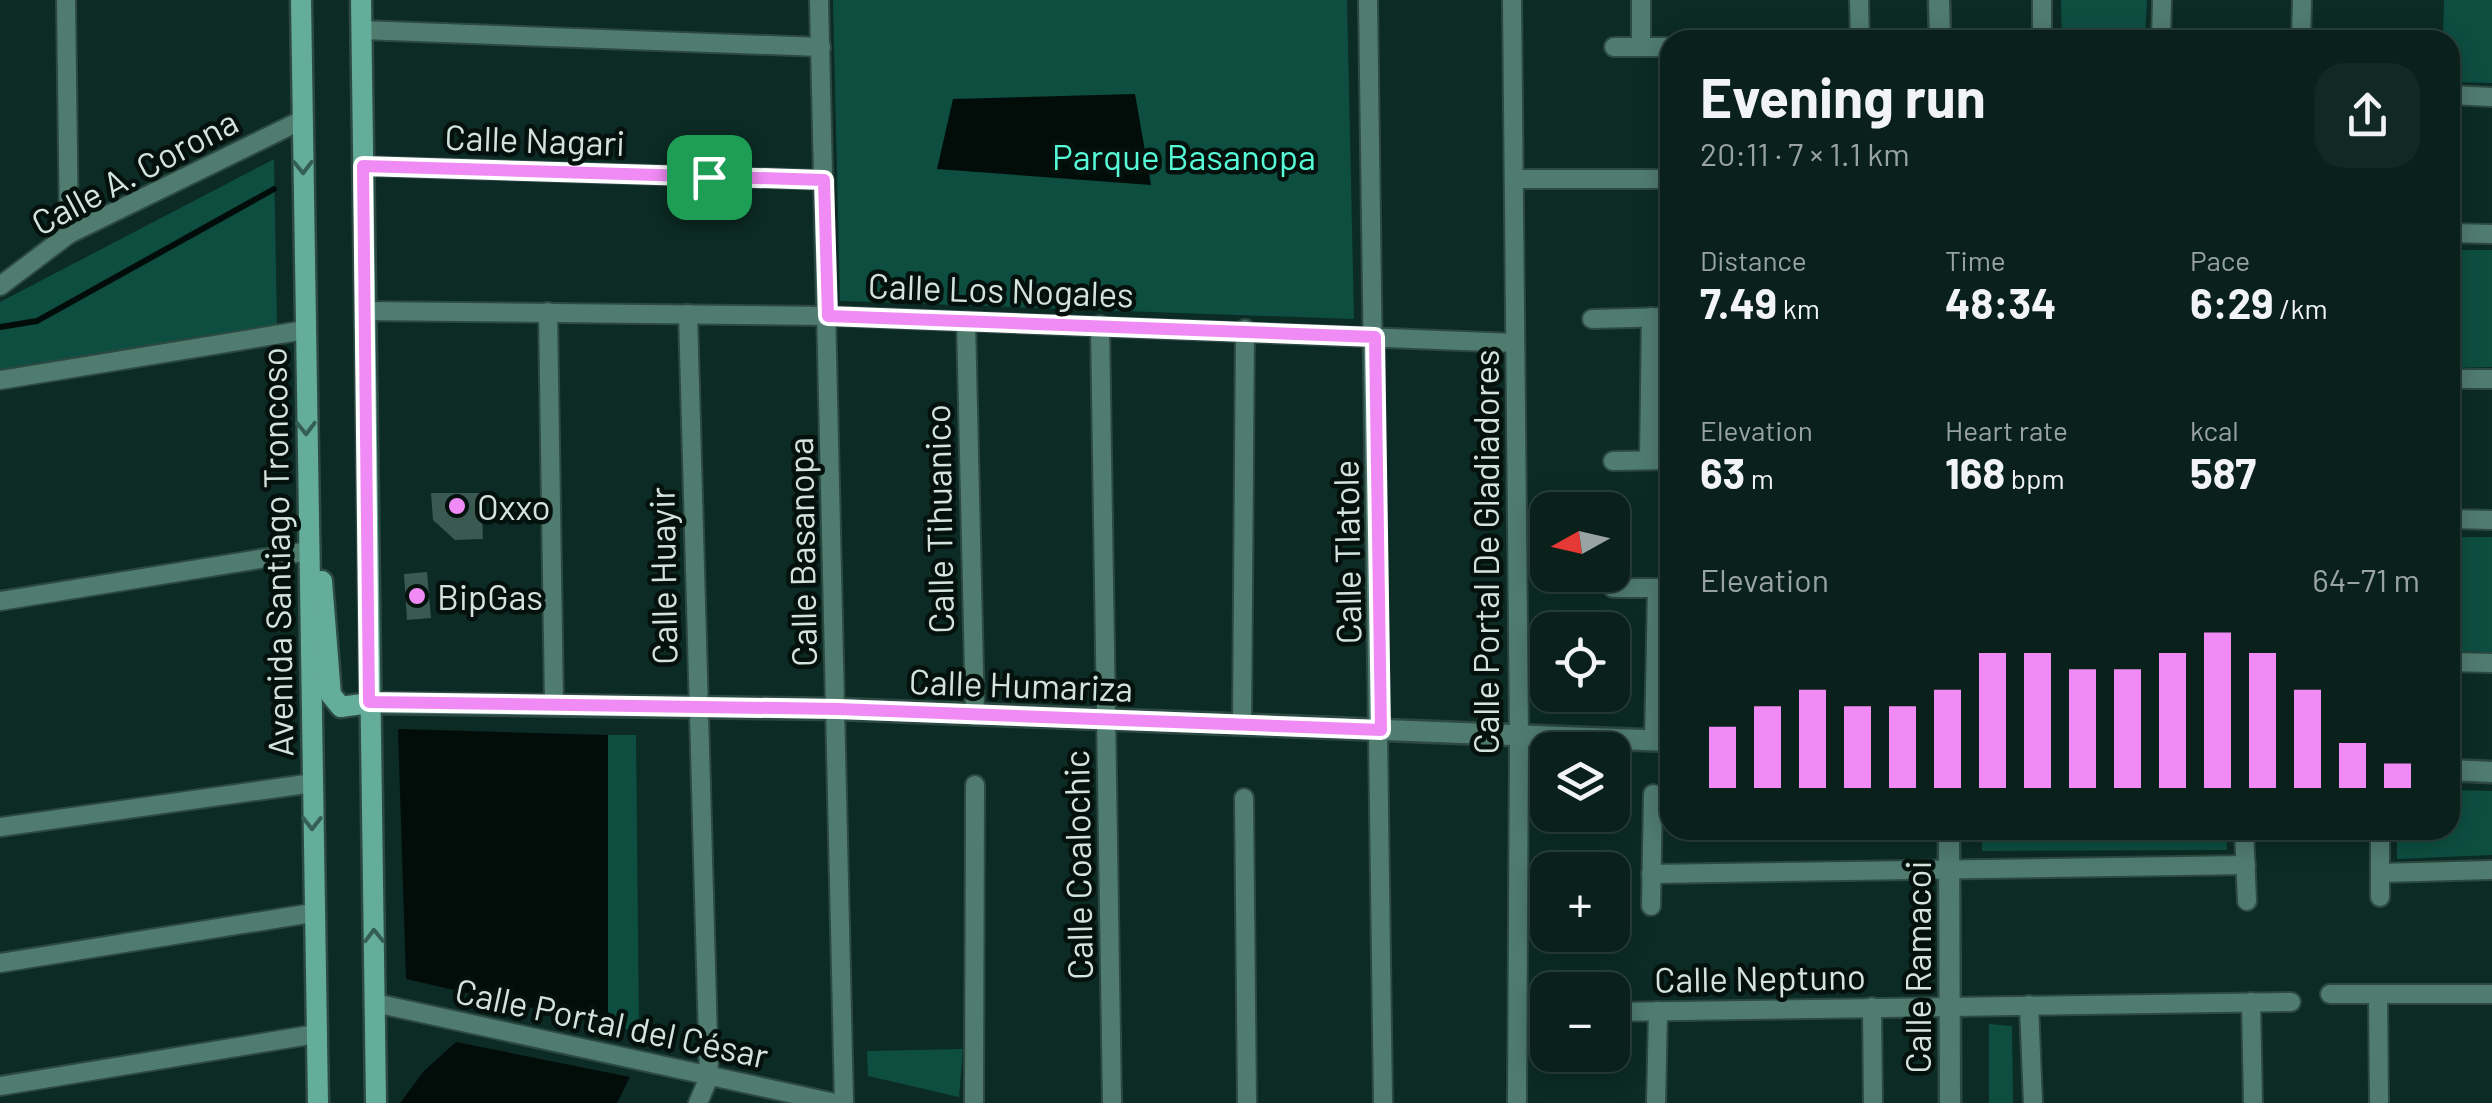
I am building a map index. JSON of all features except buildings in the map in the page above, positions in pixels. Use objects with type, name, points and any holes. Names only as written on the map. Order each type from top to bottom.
[{"type":"main road","name":"Avenida Santiago Troncoso","points":[[301,0],[312,912],[318,1103]]},
{"type":"main road","points":[[361,0],[376,1103]]},
{"type":"main road","points":[[308,507],[318,530],[330,695],[340,707],[369,702]]},
{"type":"street","points":[[66,0],[69,234]]},
{"type":"street","name":"Calle Basanopa","points":[[820,0],[844,1103]]},
{"type":"street","name":"Calle Tlatole","points":[[1368,0],[1381,730],[1383,1103]]},
{"type":"street","name":"Calle Portal De Gladiadores","points":[[1512,0],[1519,735],[1518,1103]]},
{"type":"street","points":[[1641,0],[1641,47]]},
{"type":"street","points":[[1859,0],[1860,30]]},
{"type":"street","points":[[1939,0],[1940,30]]},
{"type":"street","points":[[2042,0],[2042,30]]},
{"type":"street","points":[[2160,30],[2162,0]]},
{"type":"street","points":[[2301,30],[2302,0]]},
{"type":"street","points":[[362,30],[821,47]]},
{"type":"street","points":[[1614,48],[1660,47]]},
{"type":"street","points":[[2460,95],[2492,97]]},
{"type":"street","name":"Calle A. Corona","points":[[0,286],[69,234],[302,120]]},
{"type":"street","name":"Calle Nagari","points":[[363,166],[824,180]]},
{"type":"street","points":[[1514,179],[1660,179]]},
{"type":"street","points":[[2460,233],[2492,234]]},
{"type":"street","name":"Calle Los Nogales","points":[[364,311],[828,316],[1516,343]]},
{"type":"street","points":[[548,312],[554,704]]},
{"type":"street","name":"Calle Huayir","points":[[688,314],[709,1077]]},
{"type":"street","points":[[1592,319],[1660,317]]},
{"type":"street","name":"Calle Tihuanico","points":[[966,321],[975,716]]},
{"type":"street","name":"Calle Coalochic","points":[[1100,325],[1112,1103]]},
{"type":"street","points":[[1649,460],[1660,329]]},
{"type":"street","points":[[0,380],[305,330]]},
{"type":"street","points":[[1242,725],[1244,330]]},
{"type":"street","points":[[2460,378],[2492,379]]},
{"type":"street","points":[[1613,461],[1660,460]]},
{"type":"street","points":[[2460,519],[2492,520]]},
{"type":"street","points":[[0,601],[308,551]]},
{"type":"street","points":[[1630,588],[1660,588]]},
{"type":"street","points":[[2460,662],[2492,663]]},
{"type":"street","name":"Calle Humariza","points":[[369,702],[838,709],[1660,740]]},
{"type":"street","points":[[2460,770],[2492,772]]},
{"type":"street","points":[[0,827],[312,783]]},
{"type":"street","points":[[974,1103],[975,784]]},
{"type":"street","points":[[1651,906],[1653,794]]},
{"type":"street","points":[[1244,798],[1247,1103]]},
{"type":"street","name":"Calle Ramacoi","points":[[1949,840],[1950,1103]]},
{"type":"street","points":[[2245,840],[2247,902]]},
{"type":"street","points":[[2380,840],[2380,897]]},
{"type":"street","points":[[1651,874],[2246,865]]},
{"type":"street","points":[[2380,873],[2492,870]]},
{"type":"street","points":[[0,963],[312,912]]},
{"type":"street","points":[[2330,994],[2492,994]]},
{"type":"street","points":[[2378,994],[2379,1103]]},
{"type":"street","points":[[2251,1002],[2253,1103]]},
{"type":"street","name":"Calle Neptuno","points":[[1630,1012],[2290,1002]]},
{"type":"street","name":"Calle Portal del César","points":[[375,1003],[835,1103]]},
{"type":"street","points":[[2030,1005],[2033,1103]]},
{"type":"street","points":[[1872,1007],[1873,1103]]},
{"type":"street","points":[[1656,1103],[1658,1011]]},
{"type":"street","points":[[0,1086],[316,1034]]},
{"type":"street","points":[[698,1103],[709,1077]]},
{"type":"green space","name":"Parque Basanopa","points":[[833,0],[1347,0],[1354,319],[840,301]]},
{"type":"green space","points":[[2061,0],[2147,0],[2146,30],[2062,30]]},
{"type":"green space","points":[[2444,0],[2492,0],[2492,83],[2460,82],[2460,30],[2443,30]]},
{"type":"green space","points":[[274,159],[277,327],[0,370],[0,302]]},
{"type":"green space","points":[[2460,250],[2492,250],[2492,367],[2460,368]]},
{"type":"green space","points":[[2460,537],[2492,537],[2492,652],[2460,651]]},
{"type":"green space","points":[[608,735],[636,735],[639,1032],[608,1025]]},
{"type":"green space","points":[[2460,790],[2492,791],[2492,855],[2397,859],[2397,840],[2460,840]]},
{"type":"green space","points":[[1982,840],[2226,840],[2227,850],[1982,851]]},
{"type":"green space","points":[[1989,1024],[2012,1026],[2013,1103],[1989,1103]]},
{"type":"green space","points":[[963,1049],[959,1097],[868,1076],[867,1051]]},
{"type":"shaded area","points":[[1135,94],[1151,185],[937,169],[953,99]]},
{"type":"shaded area","points":[[398,729],[608,735],[608,1025],[406,979]]},
{"type":"shaded area","points":[[456,1042],[630,1077],[617,1103],[400,1103],[424,1071]]},
{"type":"waterway","points":[[0,327],[37,321],[274,189]]},
{"type":"place","name":"Oxxo","points":[[457,506]]},
{"type":"place","name":"BipGas","points":[[417,596]]},
{"type":"route","points":[[363,166],[709,177],[824,180],[828,316],[1375,337],[1381,730],[838,709],[369,702],[363,166]]}]
